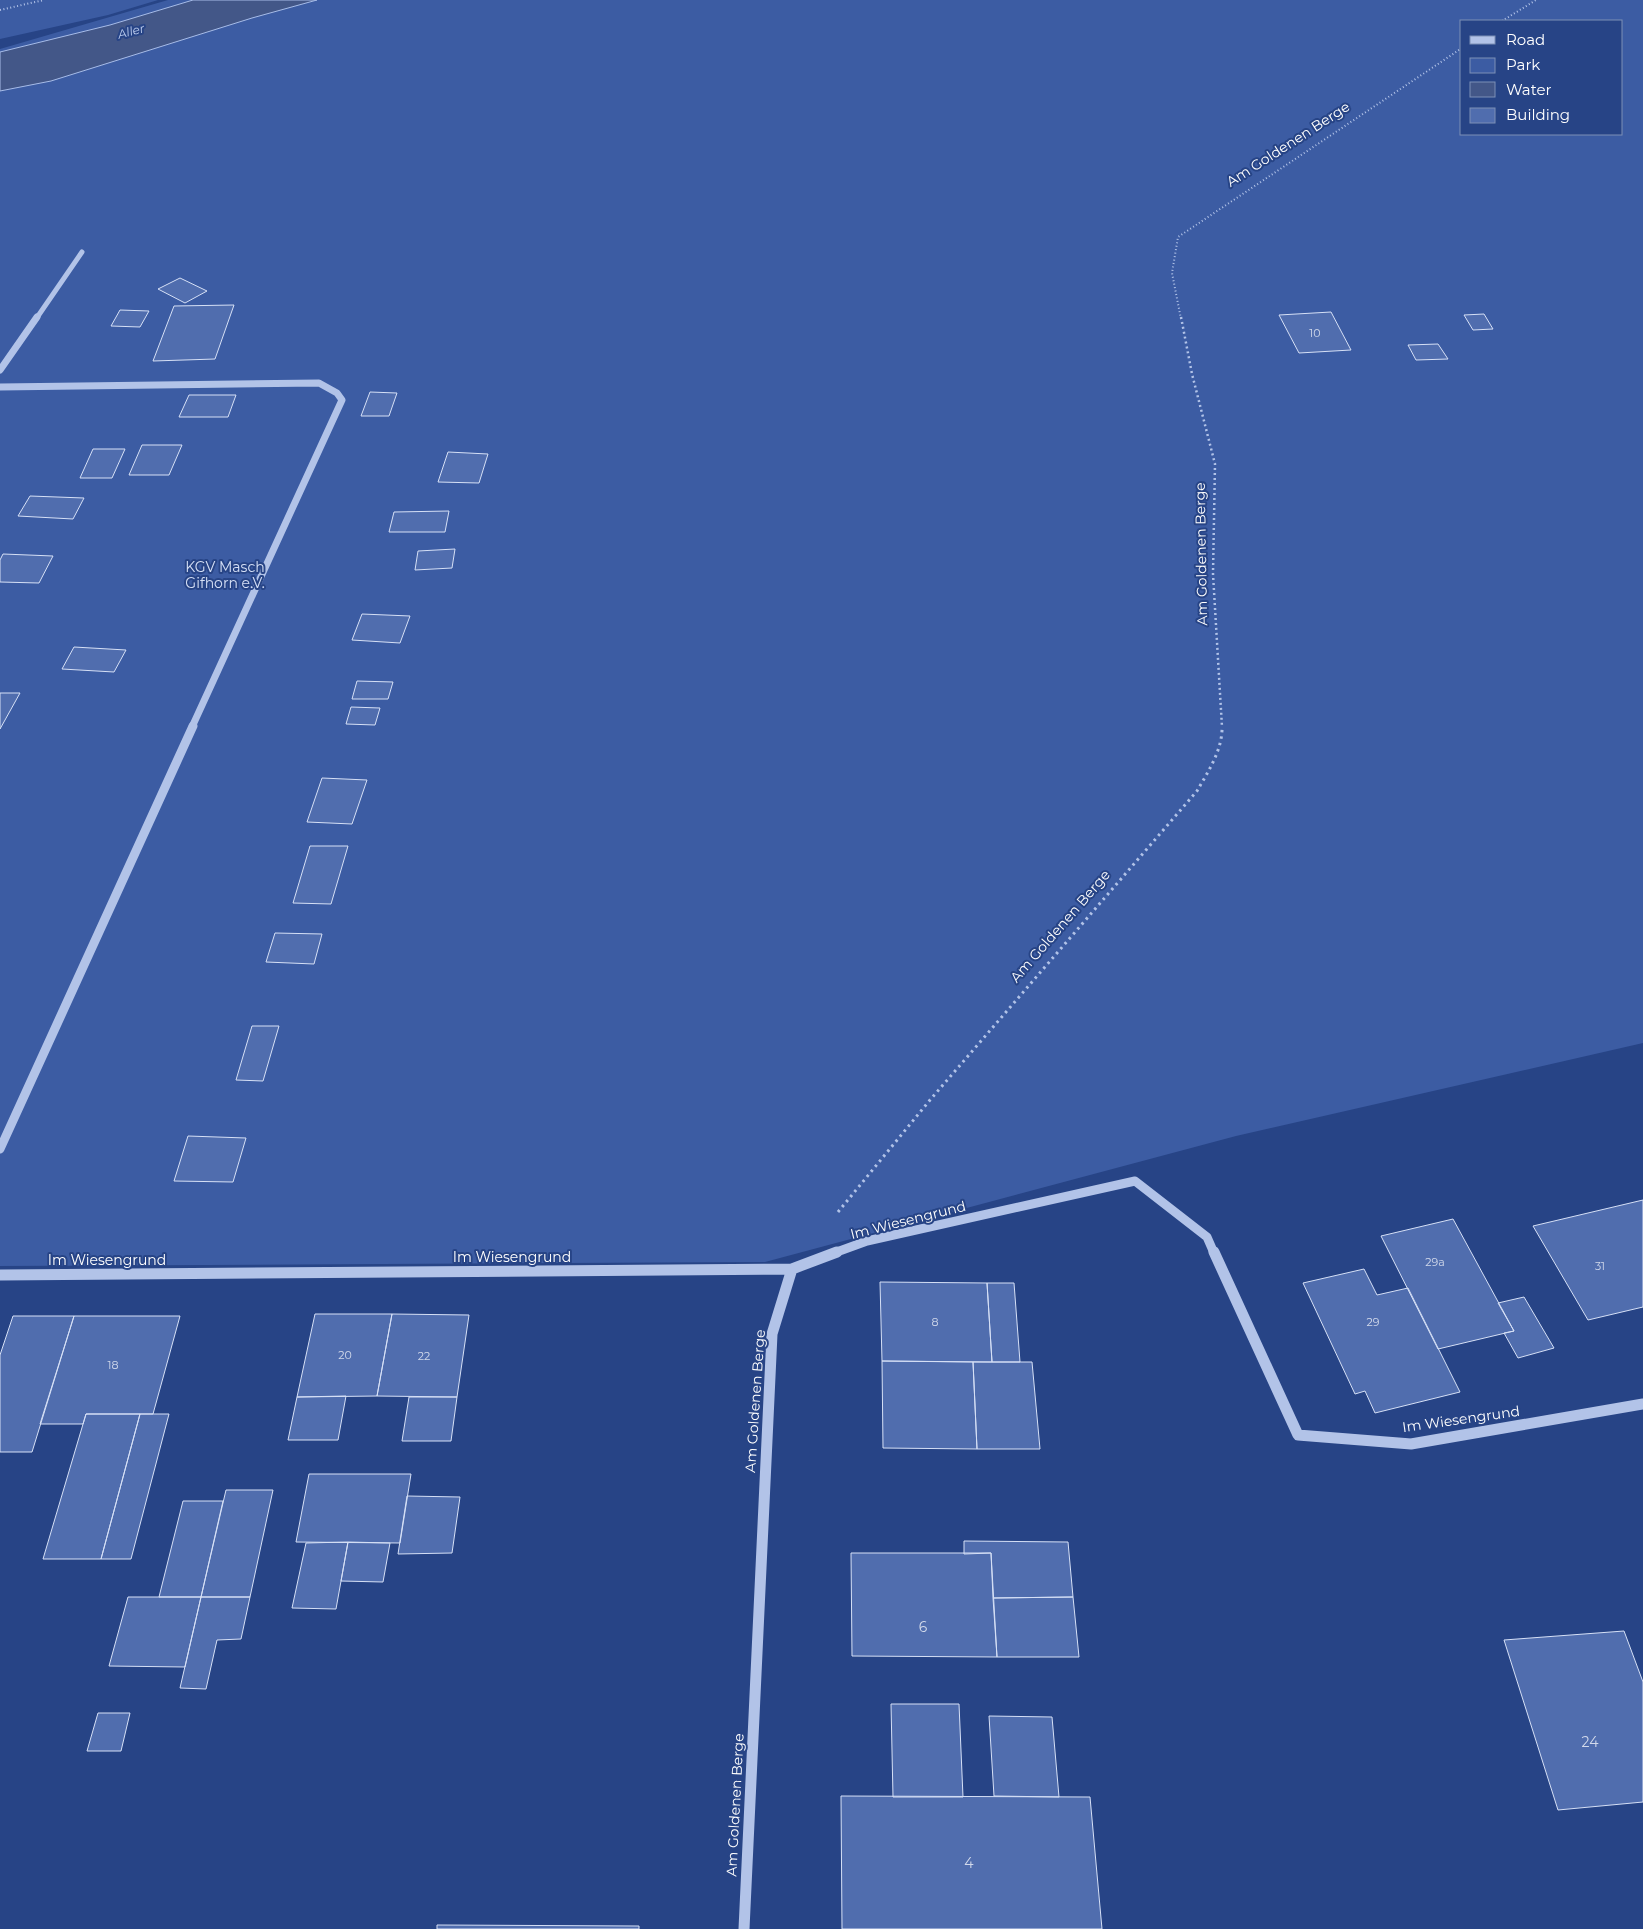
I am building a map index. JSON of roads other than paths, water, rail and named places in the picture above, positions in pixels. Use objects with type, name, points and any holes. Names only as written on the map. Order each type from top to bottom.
[{"type":"street","points":[[0,387],[319,383],[337,393],[342,400],[0,1150]]},
{"type":"street","name":"Im Wiesengrund","points":[[0,1275],[792,1269],[867,1242],[1136,1181],[1207,1238],[1298,1436],[1411,1444],[1643,1404]]},
{"type":"street","name":"Am Goldenen Berge","points":[[744,1929],[772,1334],[792,1269]]},
{"type":"lane","points":[[0,370],[82,252]]},
{"type":"water","name":"Aller","points":[[193,0],[317,0],[252,18],[51,81],[0,91],[0,52],[110,25]]},
{"type":"park label","name":"KGV Masch Gifhorn e.V.","points":[[225,576]]}]
